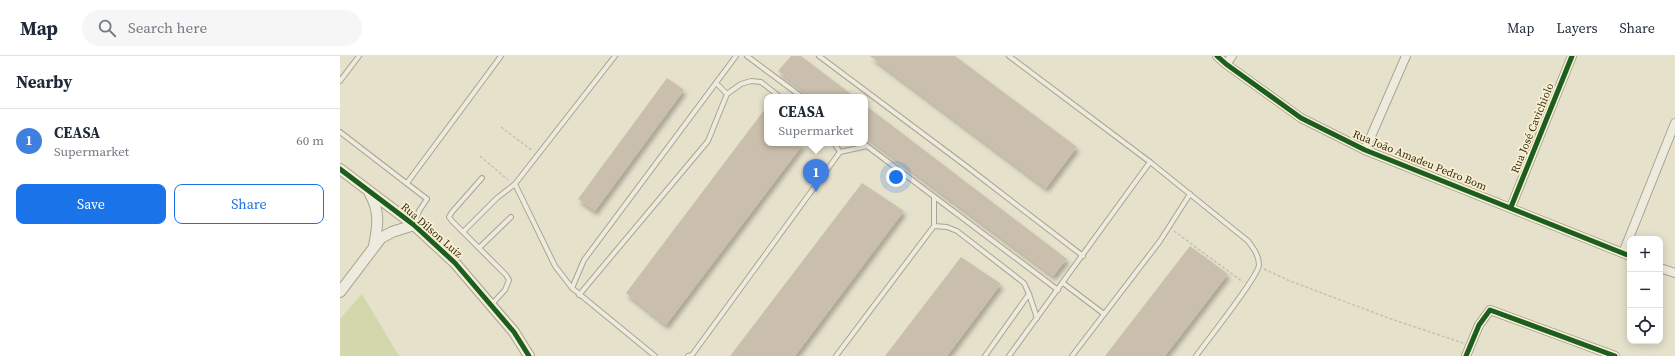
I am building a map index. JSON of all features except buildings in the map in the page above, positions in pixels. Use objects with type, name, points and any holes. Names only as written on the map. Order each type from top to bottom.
[{"type":"street","name":"Rua João Amadeu Pedro Bom","points":[[1218,56],[1226,64],[1302,118],[1365,150],[1511,207],[1626,255]]},
{"type":"street","points":[[1226,64],[1232,56]]},
{"type":"street","points":[[1365,150],[1406,56]]},
{"type":"street","name":"Rua José Cavichiolo","points":[[1511,207],[1572,56]]},
{"type":"street","points":[[1626,255],[1675,123]]},
{"type":"street","name":"Rua Dilson Luiz","points":[[340,169],[414,225],[456,263],[514,332],[529,356]]},
{"type":"street","points":[[368,190],[375,203],[378,217],[374,247]]},
{"type":"street","points":[[340,292],[381,238],[392,232],[414,225]]},
{"type":"street","points":[[1663,269],[1675,274]]},
{"type":"street","points":[[1466,356],[1469,346],[1479,326],[1490,310],[1615,356]]},
{"type":"lane","points":[[340,81],[359,56]]},
{"type":"lane","points":[[407,183],[501,56]]},
{"type":"lane","points":[[463,232],[497,198],[515,184],[615,56]]},
{"type":"lane","points":[[572,288],[584,260],[736,56]]},
{"type":"lane","points":[[747,56],[798,94]]},
{"type":"lane","points":[[819,56],[1083,256]]},
{"type":"lane","points":[[1009,56],[1150,162],[1248,241],[1257,254],[1259,267],[1248,285],[1196,356]]},
{"type":"lane","points":[[579,295],[708,141],[727,94],[741,84],[751,81],[761,82],[776,94]]},
{"type":"lane","points":[[716,83],[727,94]]},
{"type":"lane","points":[[340,132],[427,199],[419,212],[414,225]]},
{"type":"lane","points":[[836,146],[840,152]]},
{"type":"lane","points":[[690,356],[840,152],[867,146],[1058,290]]},
{"type":"lane","points":[[1009,356],[1150,162]]},
{"type":"lane","points":[[482,178],[452,212],[450,217],[506,275],[509,280],[505,290],[491,305]]},
{"type":"lane","points":[[515,184],[555,266],[572,288],[655,356]]},
{"type":"lane","points":[[1072,356],[1169,227],[1190,194]]},
{"type":"lane","points":[[836,356],[934,226],[934,197]]},
{"type":"lane","points":[[479,248],[511,217]]},
{"type":"lane","points":[[934,226],[947,227],[957,231],[1024,283],[1037,318]]},
{"type":"lane","points":[[1063,283],[1104,314]]},
{"type":"lane","points":[[985,356],[1029,294]]},
{"type":"path","points":[[502,127],[538,155]]},
{"type":"path","points":[[480,156],[515,184]]},
{"type":"path","points":[[1169,227],[1248,285]]},
{"type":"path","points":[[1259,267],[1290,281],[1469,346]]},
{"type":"green space","points":[[362,294],[399,356],[340,356],[340,319]]},
{"type":"cycle path","points":[[1217,56],[1301,118],[1365,150],[1627,255]]},
{"type":"cycle path","points":[[1511,207],[1572,56]]},
{"type":"cycle path","points":[[340,169],[414,225],[455,263],[514,332],[529,356]]},
{"type":"cycle path","points":[[1466,356],[1479,325],[1490,310],[1615,356]]},
{"type":"place","name":"CEASA","points":[[816,192]]}]
